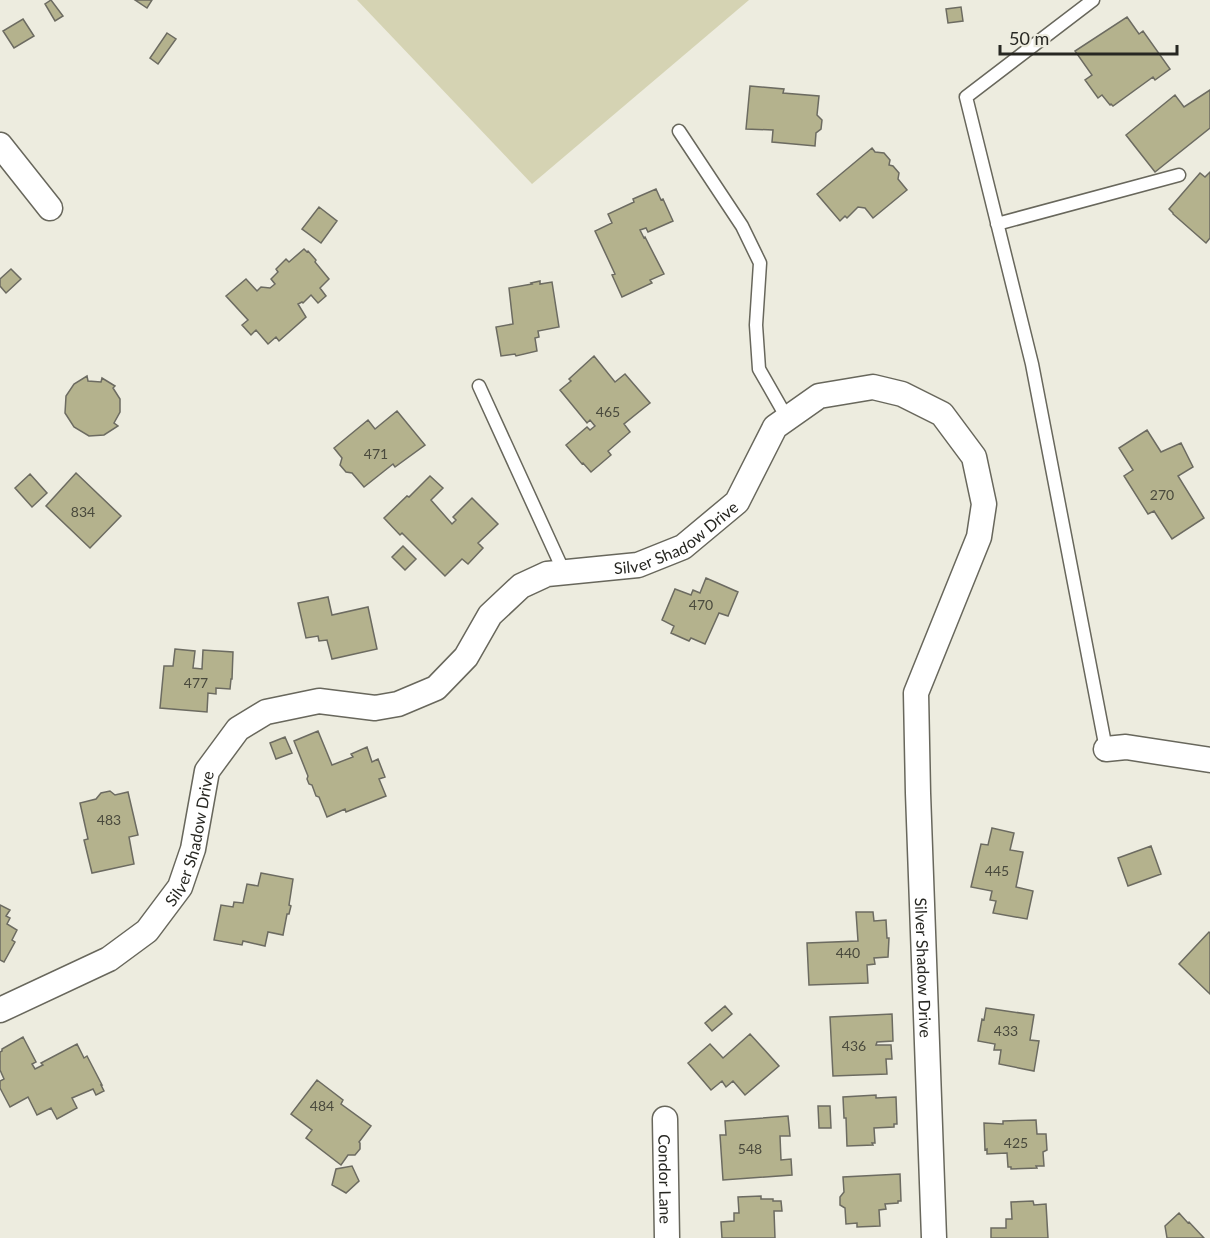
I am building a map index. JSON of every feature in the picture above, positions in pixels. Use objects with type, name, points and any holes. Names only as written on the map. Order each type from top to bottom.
[{"type":"street","points":[[0,145],[50,208]]},
{"type":"street","name":"Silver Shadow Drive","points":[[0,1010],[109,959],[147,931],[180,887],[194,849],[207,771],[238,729],[266,712],[319,701],[375,708],[398,704],[436,688],[466,657],[490,615],[521,586],[547,574],[638,565],[683,547],[736,502],[775,427],[819,396],[873,387],[902,394],[942,414],[975,457],[984,504],[979,537],[916,693],[934,1238]]},
{"type":"street","points":[[1106,749],[1126,747],[1210,760]]},
{"type":"street","name":"Condor Lane","points":[[665,1119],[667,1238]]},
{"type":"lane","points":[[1093,0],[966,97],[1032,364],[1106,749]]},
{"type":"lane","points":[[679,130],[742,226],[760,263],[756,325],[759,369],[787,418]]},
{"type":"lane","points":[[998,224],[1179,175]]},
{"type":"lane","points":[[479,386],[564,572]]},
{"type":"shaded area","points":[[357,0],[749,0],[532,184]]},
{"type":"building","points":[[51,0],[63,16],[55,21],[45,4]]},
{"type":"building","points":[[135,0],[152,0],[147,8]]},
{"type":"building","points":[[961,7],[963,21],[948,23],[946,9]]},
{"type":"building","points":[[1127,17],[1139,34],[1143,31],[1170,69],[1155,80],[1153,77],[1113,106],[1102,95],[1098,98],[1085,80],[1092,75],[1075,51]]},
{"type":"building","points":[[23,19],[34,36],[14,48],[3,31]]},
{"type":"building","points":[[167,33],[176,39],[158,64],[150,58]]},
{"type":"building","points":[[750,86],[784,89],[783,93],[819,96],[817,115],[822,120],[821,129],[816,133],[815,146],[772,142],[773,130],[746,129]]},
{"type":"building","points":[[1210,90],[1210,128],[1155,172],[1126,135],[1175,95],[1184,107]]},
{"type":"building","points":[[872,148],[875,152],[884,153],[890,160],[889,165],[899,173],[898,179],[907,190],[873,218],[865,208],[858,207],[847,218],[845,216],[840,221],[817,194]]},
{"type":"building","points":[[1210,172],[1210,238],[1206,243],[1169,209],[1200,173],[1205,177]]},
{"type":"building","points":[[656,189],[673,221],[648,232],[646,228],[640,230],[664,274],[650,280],[652,283],[622,297],[612,275],[615,274],[595,231],[612,223],[608,214]]},
{"type":"building","points":[[319,207],[337,221],[321,243],[302,229]]},
{"type":"building","points":[[304,249],[316,260],[315,262],[329,279],[320,288],[326,296],[318,303],[311,295],[303,303],[298,304],[306,317],[279,341],[276,337],[268,344],[256,330],[251,335],[242,325],[248,320],[226,296],[246,279],[257,291],[261,287],[270,288],[275,284],[271,279],[278,272],[276,269],[286,259],[289,262]]},
{"type":"building","points":[[11,269],[21,279],[6,293],[0,286],[0,279]]},
{"type":"building","points":[[540,281],[540,284],[552,282],[559,327],[538,331],[539,337],[535,338],[537,351],[516,356],[515,354],[501,356],[496,327],[513,324],[509,288]]},
{"type":"building","points":[[594,356],[615,382],[625,374],[650,403],[624,424],[630,432],[608,451],[611,455],[591,472],[566,445],[587,427],[590,430],[595,426],[590,420],[587,423],[560,390]]},
{"type":"building","points":[[87,376],[88,381],[101,382],[102,378],[115,386],[113,388],[120,399],[120,412],[114,423],[118,426],[104,435],[89,436],[74,427],[65,413],[66,396],[74,384]]},
{"type":"building","points":[[397,411],[425,445],[395,467],[393,464],[364,487],[352,473],[346,472],[340,465],[342,458],[334,448],[368,420],[375,429]]},
{"type":"building","points":[[1147,430],[1161,452],[1181,443],[1193,467],[1178,476],[1204,518],[1172,539],[1154,511],[1148,514],[1124,476],[1133,470],[1119,448]]},
{"type":"building","points":[[76,473],[121,516],[90,548],[46,506]]},
{"type":"building","points":[[30,474],[47,493],[32,507],[15,488]]},
{"type":"building","points":[[430,476],[443,488],[431,500],[452,524],[456,520],[453,517],[472,498],[498,524],[478,543],[483,548],[468,564],[462,559],[445,576],[384,518]]},
{"type":"building","points":[[403,546],[416,559],[405,570],[392,557]]},
{"type":"building","points":[[706,578],[738,592],[728,616],[719,613],[705,644],[691,638],[689,641],[671,633],[674,626],[662,620],[675,589],[691,595],[693,590],[700,593]]},
{"type":"building","points":[[328,597],[332,615],[368,607],[377,649],[332,659],[327,640],[319,641],[318,636],[306,638],[298,603]]},
{"type":"building","points":[[175,649],[195,651],[193,668],[202,669],[203,650],[233,652],[230,689],[216,688],[216,694],[208,693],[207,712],[160,708],[164,666],[173,666]]},
{"type":"building","points":[[318,731],[332,765],[353,757],[351,754],[367,747],[372,762],[378,759],[385,777],[379,779],[386,796],[327,817],[319,797],[309,784],[294,741]]},
{"type":"building","points":[[285,737],[292,753],[276,759],[270,743]]},
{"type":"building","points":[[110,791],[115,795],[128,792],[138,835],[129,837],[134,864],[92,873],[84,840],[88,839],[80,803],[96,799],[101,793]]},
{"type":"building","points":[[992,828],[1014,833],[1010,850],[1023,852],[1016,887],[1033,891],[1027,919],[993,913],[996,901],[990,900],[992,891],[971,887],[981,844],[988,845]]},
{"type":"building","points":[[1151,846],[1161,874],[1128,886],[1118,858]]},
{"type":"building","points":[[261,873],[293,879],[289,905],[291,906],[283,935],[268,932],[265,946],[243,941],[242,945],[214,940],[221,905],[233,907],[234,902],[243,903],[247,884],[258,886]]},
{"type":"building","points":[[0,905],[10,910],[6,916],[10,918],[7,924],[17,930],[12,940],[15,942],[4,962],[0,960]]},
{"type":"building","points":[[856,912],[873,912],[874,921],[886,920],[887,938],[889,938],[888,957],[874,958],[875,964],[867,965],[868,983],[809,985],[807,943],[858,941]]},
{"type":"building","points":[[1210,933],[1210,994],[1179,964]]},
{"type":"building","points":[[725,1006],[732,1014],[712,1031],[705,1023]]},
{"type":"building","points":[[986,1008],[1034,1015],[1030,1040],[1039,1041],[1034,1071],[999,1064],[1001,1050],[994,1050],[995,1044],[978,1041]]},
{"type":"building","points":[[892,1014],[893,1041],[877,1042],[876,1045],[891,1045],[892,1059],[886,1059],[887,1074],[833,1076],[830,1017]]},
{"type":"building","points":[[750,1034],[779,1066],[745,1095],[733,1081],[726,1087],[722,1081],[711,1090],[688,1063],[710,1044],[723,1058]]},
{"type":"building","points":[[23,1037],[36,1062],[32,1064],[35,1069],[43,1065],[41,1063],[77,1044],[84,1058],[87,1056],[104,1091],[96,1095],[93,1089],[72,1098],[77,1108],[57,1119],[51,1108],[37,1115],[28,1097],[10,1107],[0,1088],[0,1081],[4,1079],[0,1070],[0,1052]]},
{"type":"building","points":[[317,1080],[343,1100],[341,1104],[371,1126],[359,1142],[360,1149],[355,1155],[348,1155],[341,1165],[306,1138],[312,1130],[291,1114]]},
{"type":"building","points":[[876,1095],[876,1098],[896,1097],[897,1124],[894,1124],[894,1127],[874,1128],[875,1143],[872,1143],[873,1145],[847,1146],[843,1097]]},
{"type":"building","points":[[818,1106],[830,1106],[831,1128],[819,1128]]},
{"type":"building","points":[[788,1116],[790,1136],[780,1136],[781,1160],[791,1159],[792,1175],[723,1180],[720,1135],[726,1135],[725,1121]]},
{"type":"building","points":[[1036,1120],[1037,1134],[1046,1134],[1047,1150],[1043,1152],[1044,1166],[1011,1169],[1008,1167],[1007,1153],[987,1154],[984,1123],[1003,1124],[1003,1121]]},
{"type":"building","points":[[352,1166],[359,1181],[346,1193],[332,1185],[336,1169]]},
{"type":"building","points":[[900,1174],[901,1201],[885,1204],[886,1209],[879,1210],[880,1226],[857,1227],[857,1223],[846,1224],[845,1208],[840,1205],[840,1197],[844,1192],[843,1177]]},
{"type":"building","points":[[761,1196],[761,1199],[781,1201],[782,1211],[774,1211],[775,1238],[722,1238],[721,1222],[734,1221],[734,1213],[739,1213],[738,1197]]},
{"type":"building","points":[[1033,1201],[1034,1205],[1046,1204],[1048,1238],[991,1238],[991,1228],[1006,1228],[1006,1219],[1012,1219],[1011,1202]]},
{"type":"building","points":[[1179,1213],[1204,1238],[1167,1238],[1165,1226]]}]
